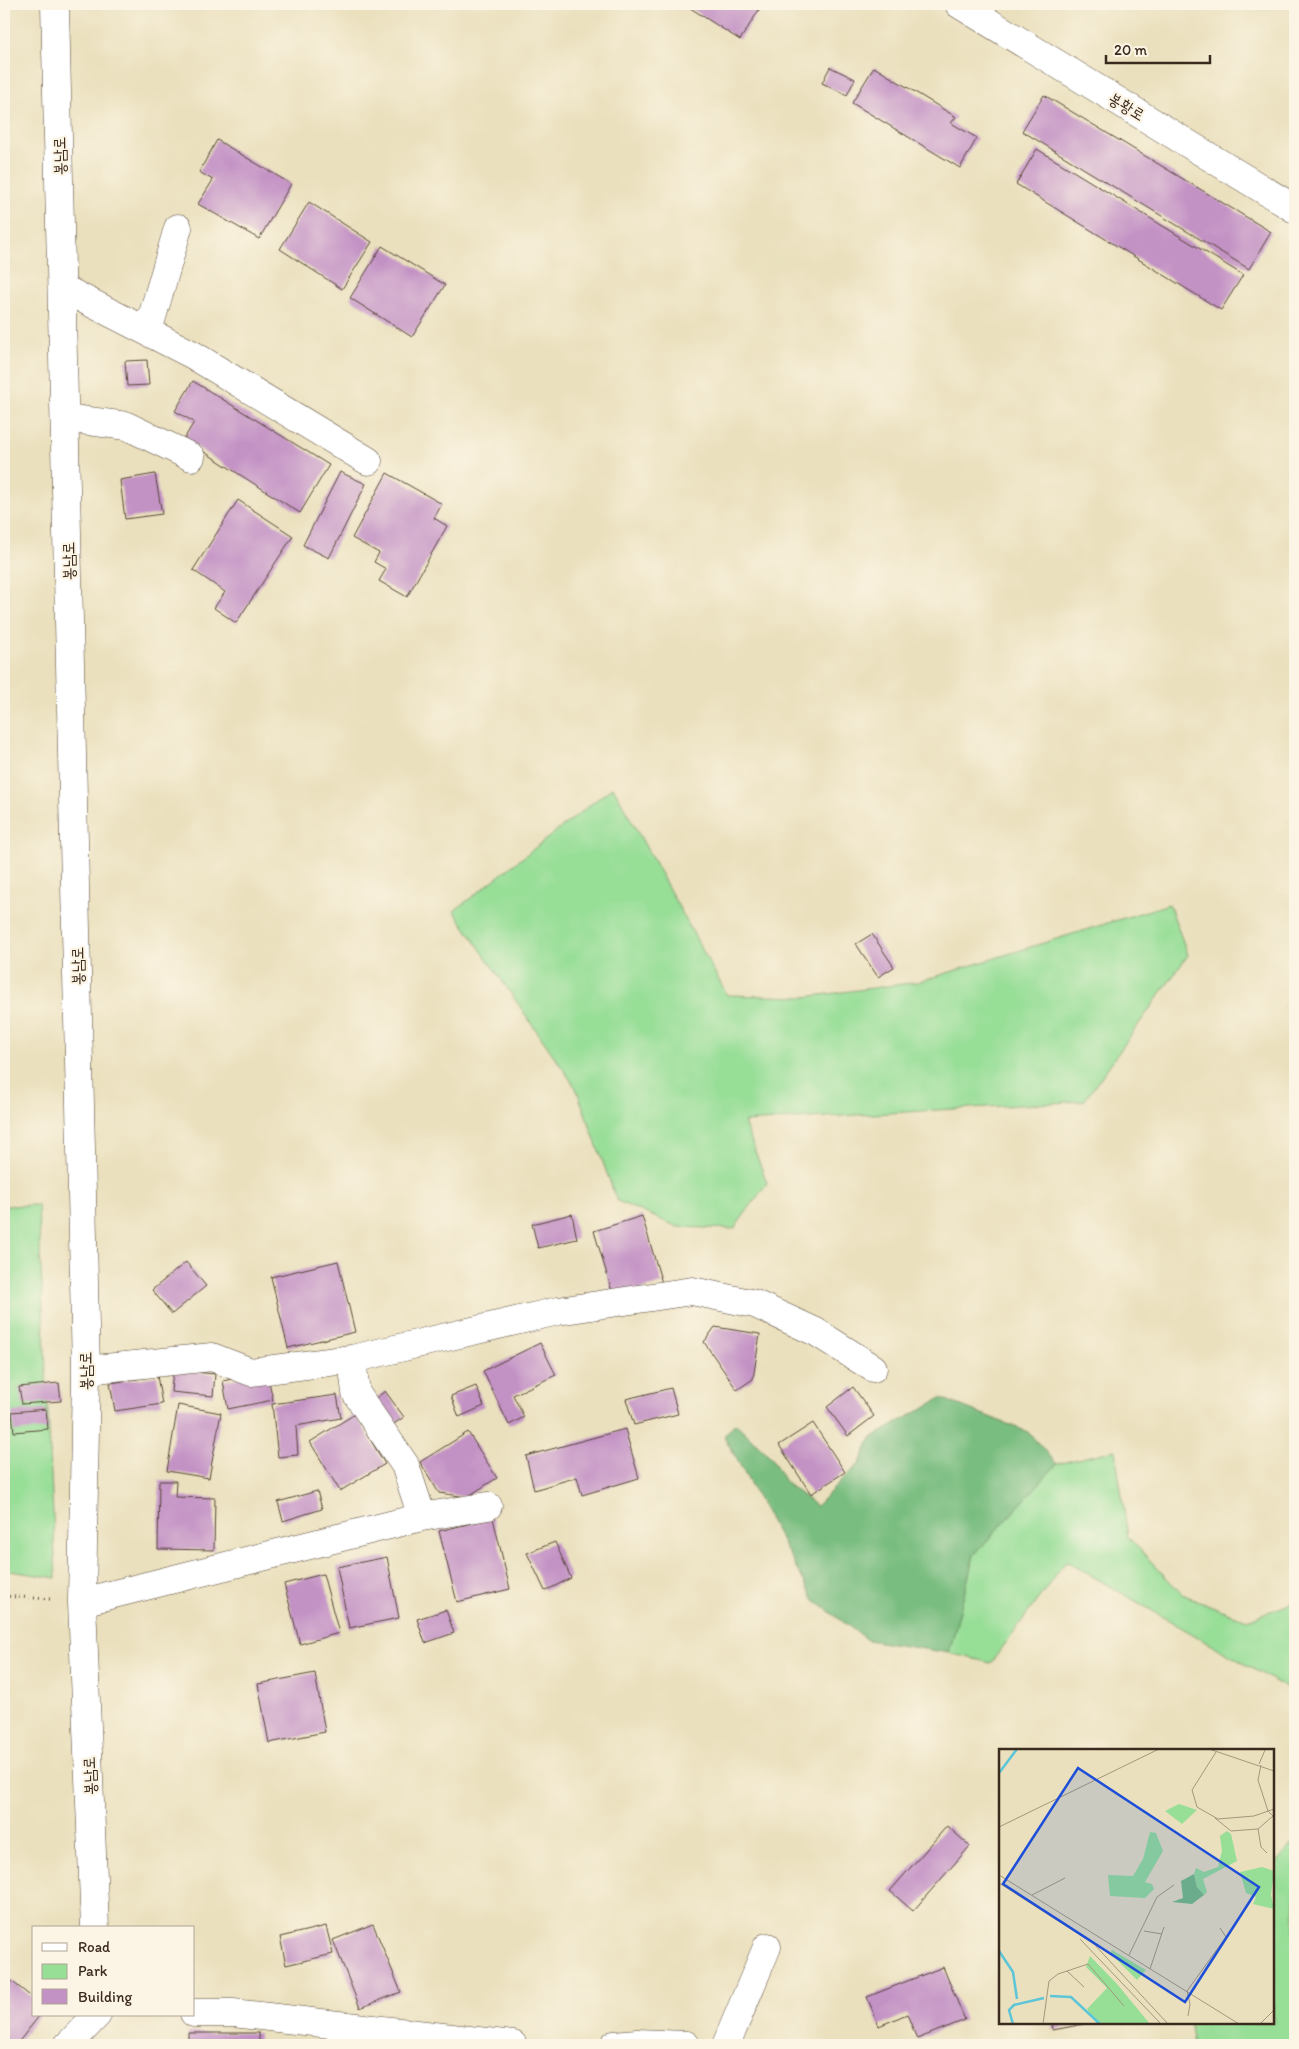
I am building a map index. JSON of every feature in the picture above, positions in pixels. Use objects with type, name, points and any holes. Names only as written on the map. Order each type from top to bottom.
[{"type":"street","name":"봉남로","points":[[55,4],[86,1370],[82,1602],[94,1926]]},
{"type":"street","name":"봉황로","points":[[959,4],[1295,209]]},
{"type":"street","points":[[148,332],[178,228]]},
{"type":"street","points":[[62,288],[193,355],[368,461]]},
{"type":"street","points":[[65,418],[127,426],[191,457]]},
{"type":"street","points":[[86,1370],[212,1357],[251,1372],[352,1359],[558,1311],[692,1291],[756,1304],[816,1332],[873,1368]]},
{"type":"street","points":[[352,1359],[356,1393],[405,1465],[422,1516]]},
{"type":"street","points":[[82,1602],[422,1516],[488,1506]]},
{"type":"street","points":[[726,2045],[767,1947]]},
{"type":"street","points":[[195,2013],[233,2013],[513,2045]]},
{"type":"street","points":[[68,2045],[97,2016]]},
{"type":"street","points":[[98,2016],[98,2045]]},
{"type":"street","points":[[614,2045],[636,2043],[686,2045]]},
{"type":"path","points":[[4,1596],[82,1602]]},
{"type":"green space","points":[[613,787],[727,995],[805,997],[918,982],[1169,904],[1188,955],[1084,1101],[744,1122],[767,1183],[734,1229],[678,1227],[617,1201],[576,1088],[454,911]]},
{"type":"green space","points":[[38,1205],[56,1578],[4,1570],[4,1206]]},
{"type":"green space","points":[[941,1398],[1028,1432],[1057,1464],[974,1555],[949,1653],[867,1640],[814,1600],[724,1436],[735,1423],[771,1457],[785,1482],[816,1506],[860,1463],[871,1438]]},
{"type":"green space","points":[[1115,1450],[1128,1537],[1182,1594],[1247,1620],[1295,1602],[1295,1693],[1066,1561],[991,1663],[949,1653],[974,1555],[1057,1464]]},
{"type":"green space","points":[[1295,1842],[1295,2045],[1194,2045],[1190,2024],[1274,2024],[1274,1866]]},
{"type":"building","points":[[684,4],[761,4],[762,5],[740,40]]},
{"type":"building","points":[[830,67],[855,79],[847,95],[822,83]]},
{"type":"building","points":[[874,67],[956,117],[951,123],[977,138],[960,168],[852,103]]},
{"type":"building","points":[[1044,95],[1271,232],[1249,269],[1022,131]]},
{"type":"building","points":[[217,140],[291,184],[259,239],[198,204],[213,180],[199,172]]},
{"type":"building","points":[[1037,149],[1243,275],[1221,310],[1016,184]]},
{"type":"building","points":[[309,202],[372,242],[342,289],[280,249]]},
{"type":"building","points":[[382,246],[445,285],[412,337],[350,298]]},
{"type":"building","points":[[147,360],[149,385],[127,386],[125,361]]},
{"type":"building","points":[[193,381],[329,465],[300,513],[184,439],[194,422],[175,411]]},
{"type":"building","points":[[340,472],[366,484],[329,558],[303,545]]},
{"type":"building","points":[[387,473],[442,504],[434,518],[447,526],[407,597],[379,581],[386,569],[374,562],[379,553],[352,538]]},
{"type":"building","points":[[155,474],[162,514],[125,519],[120,480]]},
{"type":"building","points":[[238,500],[293,536],[236,623],[214,608],[225,592],[193,570]]},
{"type":"building","points":[[872,934],[894,967],[878,977],[856,944]]},
{"type":"building","points":[[572,1214],[577,1239],[538,1248],[532,1224]]},
{"type":"building","points":[[642,1216],[662,1283],[614,1298],[594,1231]]},
{"type":"building","points":[[338,1261],[355,1332],[288,1348],[271,1277]]},
{"type":"building","points":[[186,1262],[206,1286],[172,1314],[152,1290]]},
{"type":"building","points":[[715,1327],[760,1334],[753,1379],[737,1390],[704,1342]]},
{"type":"building","points":[[540,1343],[556,1375],[513,1395],[524,1417],[509,1425],[483,1371]]},
{"type":"building","points":[[173,1370],[215,1374],[213,1396],[171,1392]]},
{"type":"building","points":[[267,1372],[273,1400],[228,1409],[223,1381]]},
{"type":"building","points":[[157,1376],[162,1404],[115,1411],[110,1383]]},
{"type":"building","points":[[59,1383],[61,1401],[22,1404],[19,1387]]},
{"type":"building","points":[[476,1386],[484,1406],[459,1417],[451,1396]]},
{"type":"building","points":[[853,1387],[874,1416],[848,1436],[827,1407]]},
{"type":"building","points":[[671,1388],[678,1414],[634,1425],[626,1399]]},
{"type":"building","points":[[385,1391],[404,1417],[391,1426],[372,1401]]},
{"type":"building","points":[[337,1395],[341,1418],[296,1426],[298,1455],[278,1457],[272,1404]]},
{"type":"building","points":[[178,1405],[221,1413],[209,1478],[167,1471]]},
{"type":"building","points":[[46,1409],[48,1429],[14,1432],[12,1412]]},
{"type":"building","points":[[355,1414],[385,1464],[340,1491],[310,1442]]},
{"type":"building","points":[[813,1423],[845,1472],[811,1494],[779,1445]]},
{"type":"building","points":[[625,1429],[639,1478],[582,1495],[577,1477],[534,1490],[526,1456]]},
{"type":"building","points":[[468,1432],[497,1478],[467,1497],[439,1493],[420,1462]]},
{"type":"building","points":[[159,1481],[176,1481],[175,1497],[215,1498],[214,1550],[158,1549]]},
{"type":"building","points":[[317,1491],[322,1509],[283,1521],[278,1502]]},
{"type":"building","points":[[493,1518],[510,1589],[457,1602],[439,1531]]},
{"type":"building","points":[[555,1542],[571,1578],[545,1591],[527,1553]]},
{"type":"building","points":[[387,1557],[399,1618],[349,1628],[337,1567]]},
{"type":"building","points":[[323,1574],[339,1633],[300,1644],[284,1584]]},
{"type":"building","points":[[446,1610],[454,1633],[425,1643],[417,1619]]},
{"type":"building","points":[[315,1673],[325,1732],[269,1743],[258,1684]]},
{"type":"building","points":[[947,1826],[970,1846],[913,1911],[890,1891]]},
{"type":"building","points":[[373,1924],[401,1992],[360,2008],[333,1940]]},
{"type":"building","points":[[326,1926],[333,1954],[286,1965],[280,1937]]},
{"type":"building","points":[[943,1967],[965,2020],[917,2039],[907,2014],[879,2026],[867,1997]]},
{"type":"building","points":[[9,1979],[32,1997],[32,2016],[39,2016],[16,2045],[4,2045],[4,1986]]},
{"type":"building","points":[[1052,2024],[1084,2024],[1053,2030]]},
{"type":"building","points":[[188,2033],[259,2033],[259,2045],[188,2045]]}]
